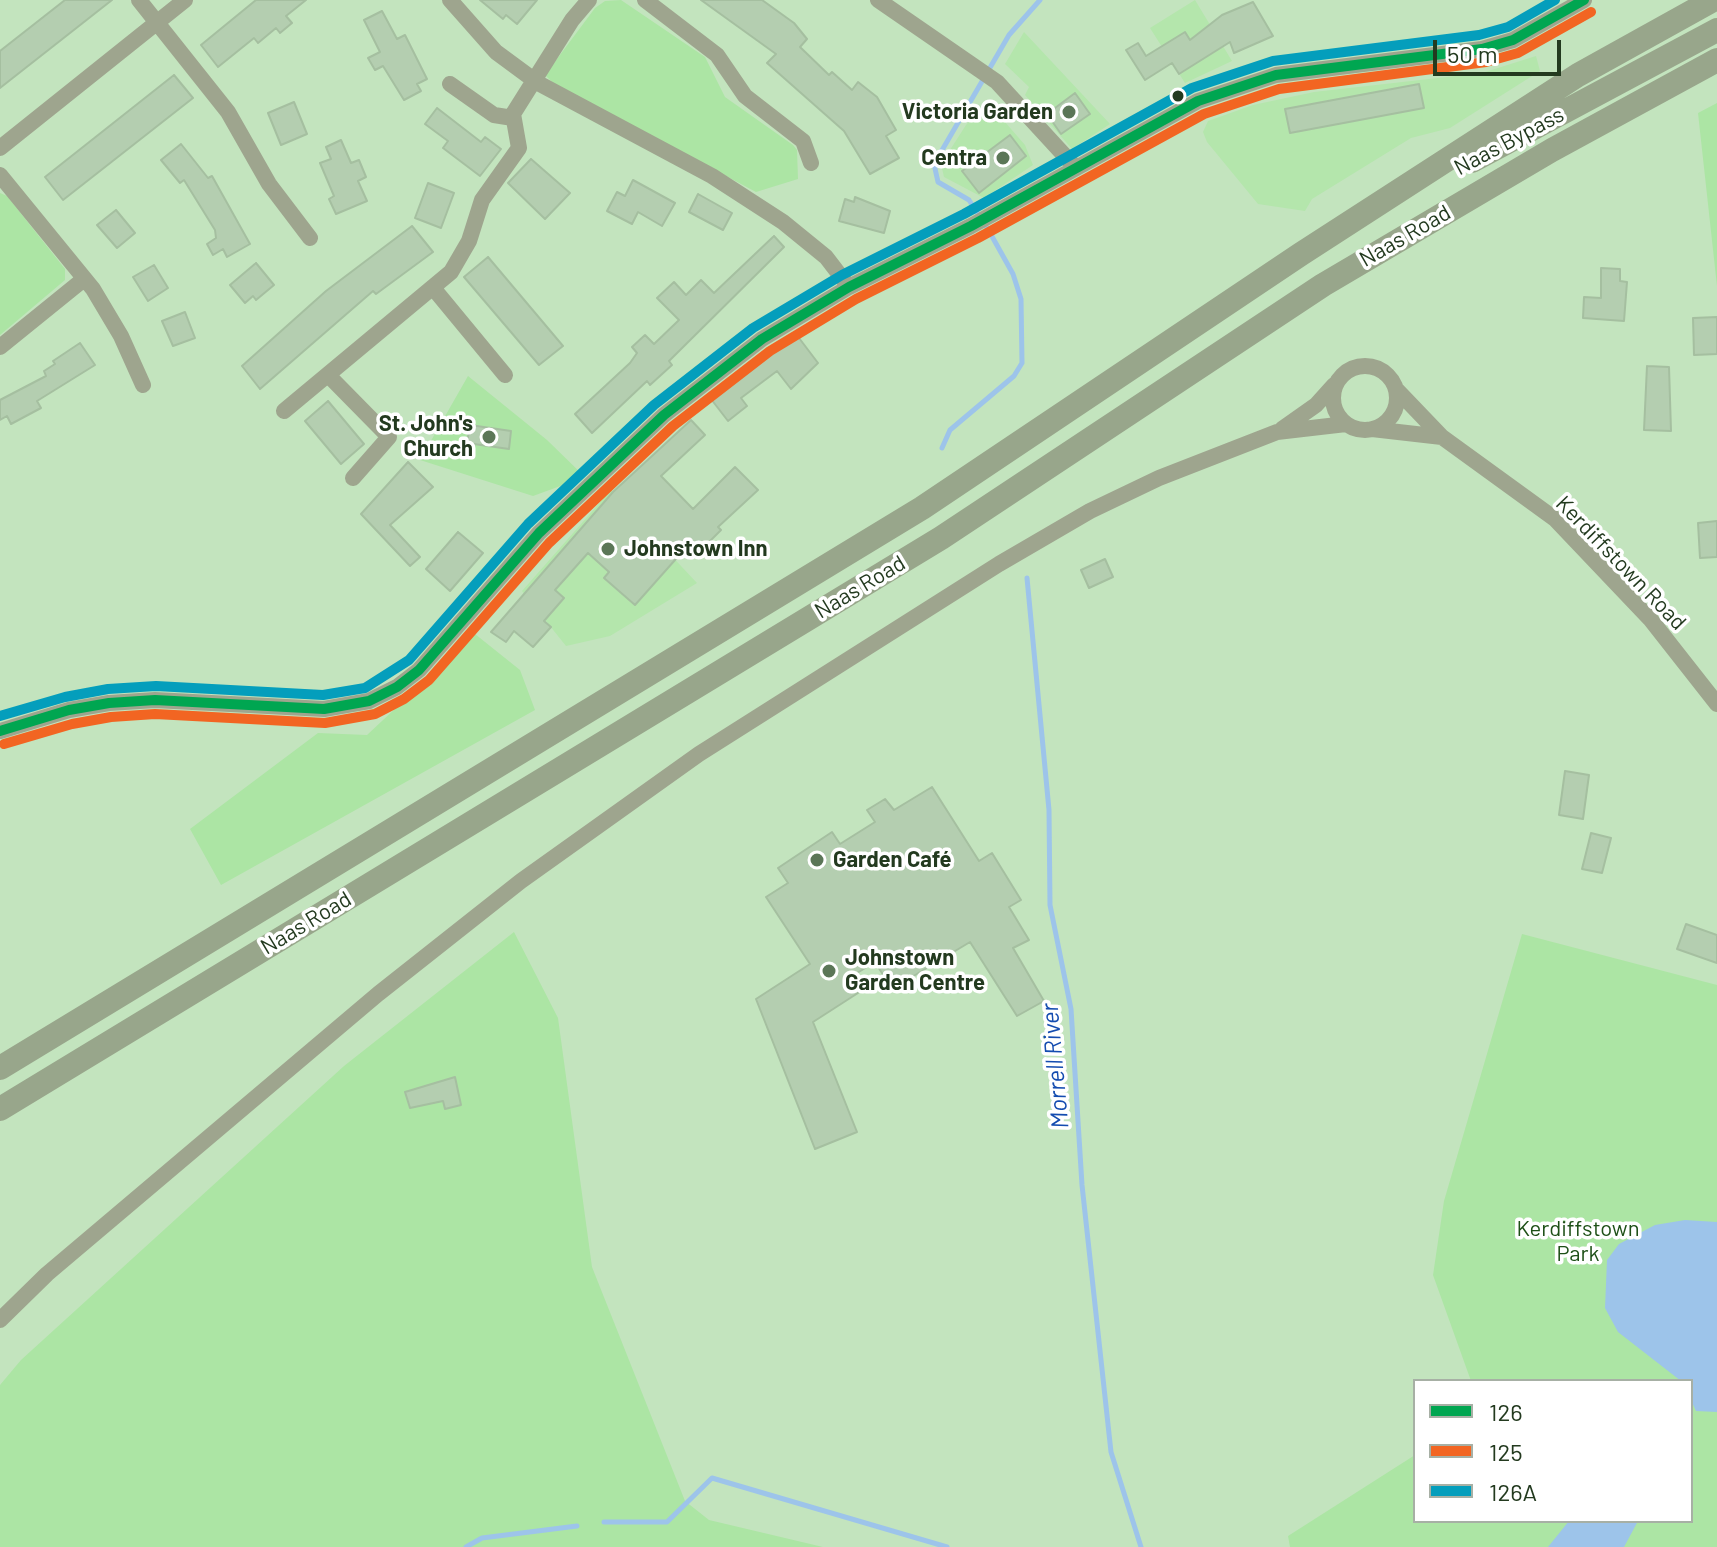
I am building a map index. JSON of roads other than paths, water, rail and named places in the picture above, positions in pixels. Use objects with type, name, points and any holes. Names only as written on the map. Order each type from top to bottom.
[{"type":"highway","points":[[1301,254],[1578,75],[1713,0]]},
{"type":"highway","name":"Naas Bypass","points":[[1301,254],[1717,30]]},
{"type":"highway","name":"Naas Road","points":[[0,1109],[941,538],[1323,285],[1552,150],[1717,60]]},
{"type":"highway","name":"Naas Road","points":[[0,1068],[922,508],[1301,254]]},
{"type":"highway","points":[[0,1050],[66,1013],[185,956]]},
{"type":"highway","points":[[0,1118],[206,984]]},
{"type":"street","points":[[139,0],[228,112],[269,184],[310,238]]},
{"type":"street","points":[[143,385],[121,336],[84,279],[0,173],[5,161],[0,148],[185,0]]},
{"type":"street","points":[[450,0],[496,52],[533,80],[712,176],[783,222],[826,257],[849,287]]},
{"type":"street","points":[[284,411],[434,289],[462,257],[482,200],[519,148],[513,118],[533,80],[589,0]]},
{"type":"street","points":[[645,0],[717,55],[745,96],[803,141],[811,163]]},
{"type":"street","points":[[878,0],[997,82],[1076,168]]},
{"type":"street","points":[[901,16],[911,0]]},
{"type":"street","points":[[0,731],[69,710],[109,703],[155,700],[324,709],[369,701],[397,687],[452,635],[539,533],[664,415],[762,339],[849,287],[1076,168],[1160,118],[1243,84],[1276,75],[1482,49],[1513,40],[1584,0]]},
{"type":"street","points":[[450,84],[494,115],[513,118]]},
{"type":"street","points":[[0,347],[84,279]]},
{"type":"street","points":[[434,289],[505,375]]},
{"type":"street","points":[[0,1320],[47,1274],[378,994],[521,881],[699,754],[999,564],[1090,511],[1159,478],[1277,432],[1316,405],[1348,370],[1366,365],[1384,372],[1396,389],[1393,414],[1372,429]]},
{"type":"street","points":[[328,375],[389,437],[353,478]]},
{"type":"street","points":[[1335,384],[1334,410],[1346,424]]},
{"type":"street","name":"Kerdiffstown Road","points":[[1396,389],[1442,437],[1555,519],[1651,620],[1717,704]]},
{"type":"street","points":[[1277,432],[1346,424],[1442,437]]},
{"type":"water","points":[[1685,1220],[1717,1222],[1717,1412],[1696,1411],[1693,1379],[1678,1379],[1618,1332],[1605,1308],[1607,1260],[1619,1244],[1655,1225]]},
{"type":"water","points":[[1567,1523],[1637,1523],[1624,1547],[1548,1547]]},
{"type":"waterway","points":[[942,448],[950,430],[1014,376],[1022,363],[1021,299],[1013,274],[989,231],[969,200],[938,182],[934,164],[1009,35],[1040,0]]},
{"type":"waterway","name":"Morrell River","points":[[1027,578],[1049,810],[1050,905],[1071,1009],[1082,1185],[1111,1452],[1141,1547]]},
{"type":"waterway","points":[[604,1522],[667,1522],[712,1478],[947,1547]]},
{"type":"waterway","points":[[466,1547],[482,1538],[577,1526]]},
{"type":"place","name":"Victoria Garden","points":[[1069,112]]},
{"type":"place","name":"Centra","points":[[1003,158]]},
{"type":"place","name":"St. John's Church","points":[[489,437]]},
{"type":"place","name":"Johnstown Inn","points":[[608,549]]},
{"type":"place","name":"Garden Café","points":[[817,860]]},
{"type":"place","name":"Johnstown Garden Centre","points":[[829,971]]},
{"type":"park label","name":"Kerdiffstown Park","points":[[1578,1242]]}]
